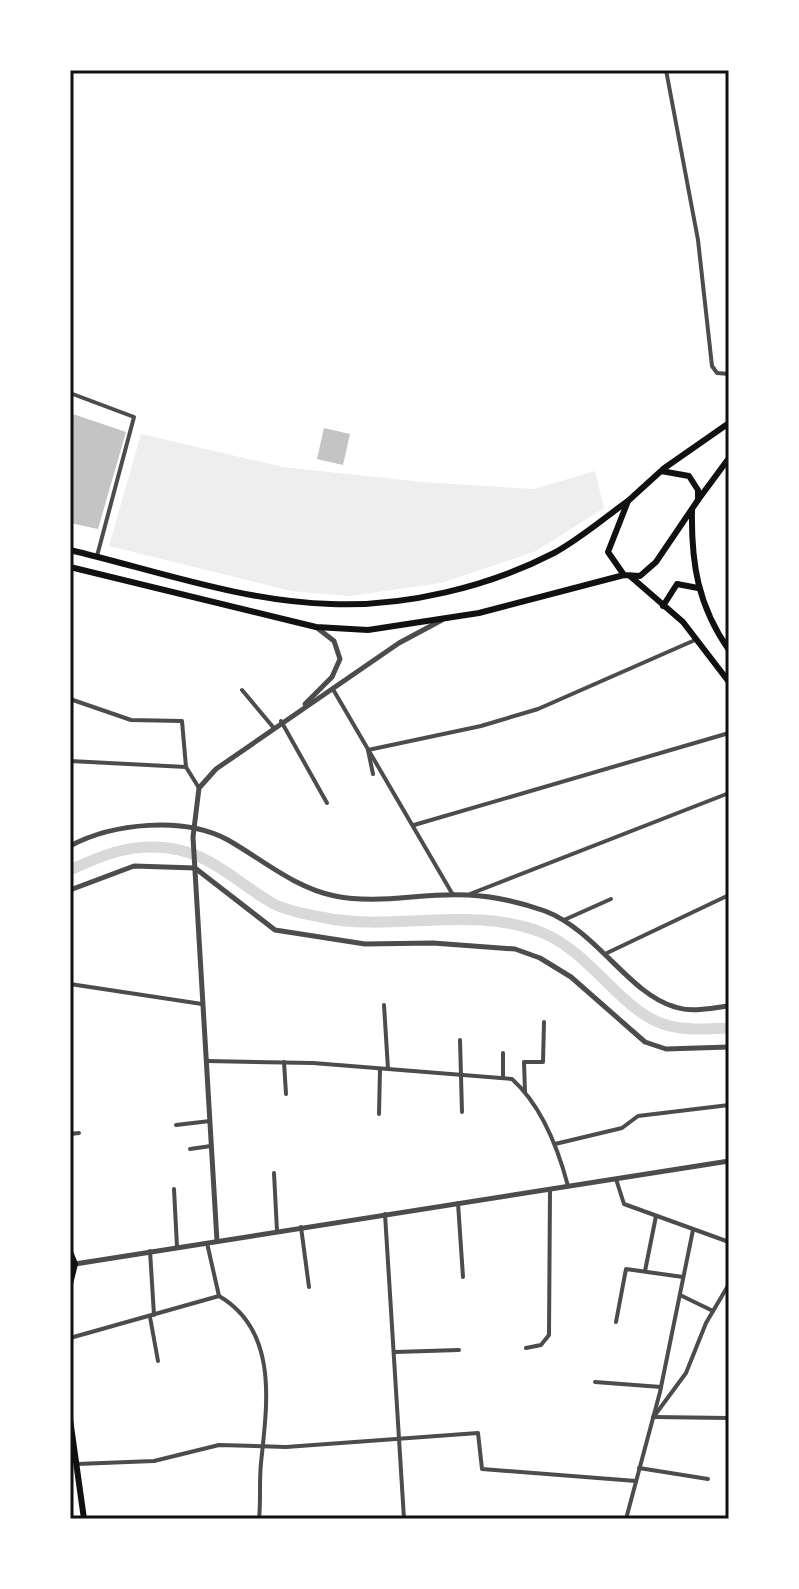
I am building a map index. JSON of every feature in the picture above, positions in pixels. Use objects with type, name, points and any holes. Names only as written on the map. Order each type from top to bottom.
[{"type":"main road","points":[[70,550],[246,593],[330,604],[372,603],[429,595],[512,571],[555,552],[628,501],[661,471],[729,423]]},
{"type":"main road","points":[[70,567],[316,627],[368,630],[445,618],[627,576],[640,576],[656,562],[729,458]]},
{"type":"main road","points":[[661,471],[689,476],[698,490],[698,500]]},
{"type":"main road","points":[[628,501],[608,552],[627,576],[697,639],[729,682]]},
{"type":"main road","points":[[692,508],[691,549],[698,588],[713,628],[729,650]]},
{"type":"main road","points":[[663,606],[677,584],[698,588]]},
{"type":"main road","points":[[70,1252],[75,1264],[70,1284]]},
{"type":"main road","points":[[70,1419],[84,1519]]},
{"type":"street","points":[[666,70],[698,240],[712,366],[717,373],[729,374]]},
{"type":"street","points":[[70,393],[134,417],[97,556]]},
{"type":"street","points":[[217,1241],[193,837],[199,788],[216,769],[281,721],[334,691],[399,643],[445,618]]},
{"type":"street","points":[[298,711],[332,677],[340,659],[334,641],[316,627]]},
{"type":"street","points":[[368,750],[481,726],[538,709],[697,639]]},
{"type":"street","points":[[242,690],[273,727]]},
{"type":"street","points":[[334,691],[453,895]]},
{"type":"street","points":[[70,699],[131,720],[182,721],[186,767],[199,788]]},
{"type":"street","points":[[281,721],[327,803]]},
{"type":"street","points":[[414,825],[729,733]]},
{"type":"street","points":[[368,750],[373,774]]},
{"type":"street","points":[[70,761],[186,767]]},
{"type":"street","points":[[468,895],[729,793]]},
{"type":"street","points":[[70,846],[124,828],[193,827],[225,839],[282,874],[333,896],[368,900],[468,895],[544,911],[564,920],[607,953],[655,999],[696,1011],[729,1006]]},
{"type":"street","points":[[70,890],[134,866],[195,868],[275,930],[365,944],[446,943],[515,949],[540,958],[571,977],[645,1042],[666,1049],[729,1047]]},
{"type":"street","points":[[607,953],[729,895]]},
{"type":"street","points":[[564,920],[611,899]]},
{"type":"street","points":[[70,984],[203,1004]]},
{"type":"street","points":[[384,1005],[388,1069]]},
{"type":"street","points":[[525,1094],[524,1062],[543,1062],[544,1022]]},
{"type":"street","points":[[460,1040],[462,1112]]},
{"type":"street","points":[[503,1053],[503,1076]]},
{"type":"street","points":[[207,1061],[284,1062],[512,1079],[525,1094],[555,1144],[568,1186]]},
{"type":"street","points":[[284,1062],[286,1094]]},
{"type":"street","points":[[379,1114],[380,1069]]},
{"type":"street","points":[[555,1144],[622,1128],[638,1116],[729,1105]]},
{"type":"street","points":[[176,1125],[210,1121]]},
{"type":"street","points":[[70,1134],[79,1133]]},
{"type":"street","points":[[190,1149],[211,1146]]},
{"type":"street","points":[[75,1264],[729,1161]]},
{"type":"street","points":[[274,1173],[277,1231]]},
{"type":"street","points":[[616,1179],[624,1204],[729,1242]]},
{"type":"street","points":[[174,1189],[177,1247]]},
{"type":"street","points":[[526,1348],[541,1345],[549,1335],[550,1189]]},
{"type":"street","points":[[458,1203],[463,1277]]},
{"type":"street","points":[[385,1214],[404,1519]]},
{"type":"street","points":[[645,1271],[656,1216]]},
{"type":"street","points":[[301,1227],[309,1287]]},
{"type":"street","points":[[626,1519],[661,1387],[693,1230]]},
{"type":"street","points":[[207,1242],[219,1296]]},
{"type":"street","points":[[150,1251],[152,1316],[158,1361]]},
{"type":"street","points":[[616,1322],[626,1269],[683,1277]]},
{"type":"street","points":[[653,1417],[686,1373],[713,1311],[729,1284]]},
{"type":"street","points":[[680,1295],[713,1311]]},
{"type":"street","points":[[70,1338],[219,1296],[235,1305],[261,1348],[269,1382],[259,1519]]},
{"type":"street","points":[[395,1352],[459,1350]]},
{"type":"street","points":[[595,1382],[661,1387]]},
{"type":"street","points":[[653,1417],[729,1418]]},
{"type":"street","points":[[77,1464],[154,1461],[219,1445],[263,1448],[478,1433],[482,1469],[636,1481]]},
{"type":"street","points":[[639,1468],[708,1479]]},
{"type":"shaded area","points":[[141,434],[283,467],[421,482],[534,489],[595,471],[604,508],[536,551],[441,583],[350,596],[291,591],[109,546]]},
{"type":"building","points":[[70,413],[126,432],[98,529],[70,523]]},
{"type":"building","points":[[324,428],[350,434],[343,465],[317,459]]},
{"type":"waterway","points":[[70,870],[129,849],[168,848],[198,856],[274,904],[303,913],[349,921],[460,919],[516,925],[560,942],[647,1017],[679,1028],[729,1028]]}]
